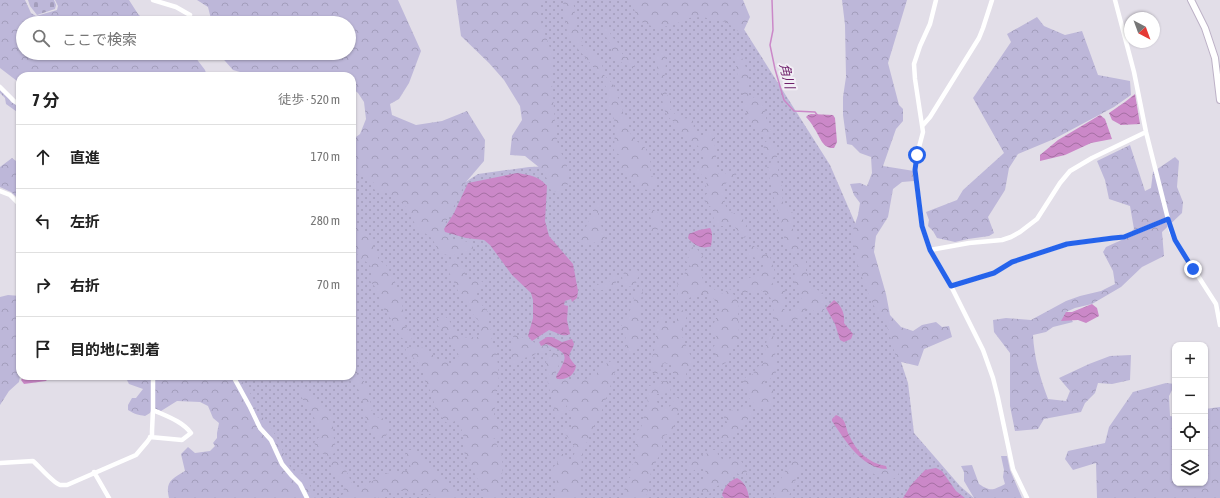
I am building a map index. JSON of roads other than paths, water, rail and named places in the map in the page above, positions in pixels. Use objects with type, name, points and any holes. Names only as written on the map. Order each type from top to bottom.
[{"type":"street","points":[[153,0],[176,7],[190,15]]},
{"type":"street","points":[[936,0],[930,24],[914,64],[923,125],[915,170],[922,226],[930,250],[951,286],[983,350],[993,378],[1013,469],[1027,498]]},
{"type":"street","points":[[923,125],[930,117],[979,38],[992,0]]},
{"type":"street","points":[[1115,0],[1134,72],[1146,132],[1168,219],[1175,240],[1216,304],[1220,325]]},
{"type":"street","points":[[1191,0],[1205,28],[1215,58],[1220,100]]},
{"type":"street","points":[[0,87],[16,102]]},
{"type":"street","points":[[930,250],[969,243],[1002,240],[1011,237],[1037,219],[1060,183],[1070,171],[1092,158],[1146,132]]},
{"type":"street","points":[[0,191],[10,195],[16,201]]},
{"type":"street","points":[[951,286],[994,273],[1012,262],[1067,244],[1124,237],[1168,219]]},
{"type":"street","points":[[0,463],[33,460],[55,481],[63,485],[136,455],[150,437],[152,431],[153,380]]},
{"type":"street","points":[[235,380],[260,428],[271,440],[282,464],[300,484],[307,498]]},
{"type":"street","points":[[150,437],[182,440],[191,433],[182,424],[153,410]]},
{"type":"street","points":[[94,472],[109,498]]},
{"type":"water","points":[[1135,94],[1140,124],[1121,125],[1112,120],[1109,113]]},
{"type":"water","points":[[811,114],[833,115],[835,118],[837,142],[834,148],[830,148],[824,144],[806,117]]},
{"type":"water","points":[[1100,115],[1105,119],[1112,139],[1091,143],[1065,155],[1040,161],[1040,155],[1058,140]]},
{"type":"water","points":[[517,173],[530,175],[537,178],[547,186],[545,221],[549,236],[573,264],[578,291],[577,298],[572,302],[571,299],[565,301],[564,305],[568,306],[567,320],[570,334],[567,335],[562,335],[549,330],[532,341],[528,336],[533,318],[533,300],[531,293],[512,275],[490,245],[484,240],[466,238],[445,232],[444,229],[454,213],[468,183]]},
{"type":"water","points":[[710,228],[712,234],[711,246],[698,246],[688,238],[689,234]]},
{"type":"water","points":[[834,300],[842,310],[844,323],[853,334],[851,339],[844,342],[840,340],[835,324],[826,308]]},
{"type":"water","points":[[1092,304],[1097,308],[1099,316],[1086,323],[1078,320],[1061,321],[1066,312],[1072,312]]},
{"type":"water","points":[[547,337],[552,337],[562,342],[572,339],[574,344],[569,357],[576,366],[570,377],[557,379],[556,377],[563,364],[564,356],[560,350],[554,347],[546,344],[541,346],[539,342]]},
{"type":"water","points":[[21,380],[47,380],[46,381],[24,384]]},
{"type":"water","points":[[836,415],[844,421],[852,441],[859,451],[868,459],[886,466],[887,469],[878,468],[870,464],[855,452],[832,421]]},
{"type":"water","points":[[936,468],[942,471],[956,491],[965,498],[903,498],[911,485],[925,470]]},
{"type":"water","points":[[737,478],[746,486],[749,498],[724,498],[722,495],[726,487],[732,480]]},
{"type":"waterway","name":"角川","points":[[772,0],[773,30],[770,45],[784,100],[794,111],[815,112],[818,116]]}]
